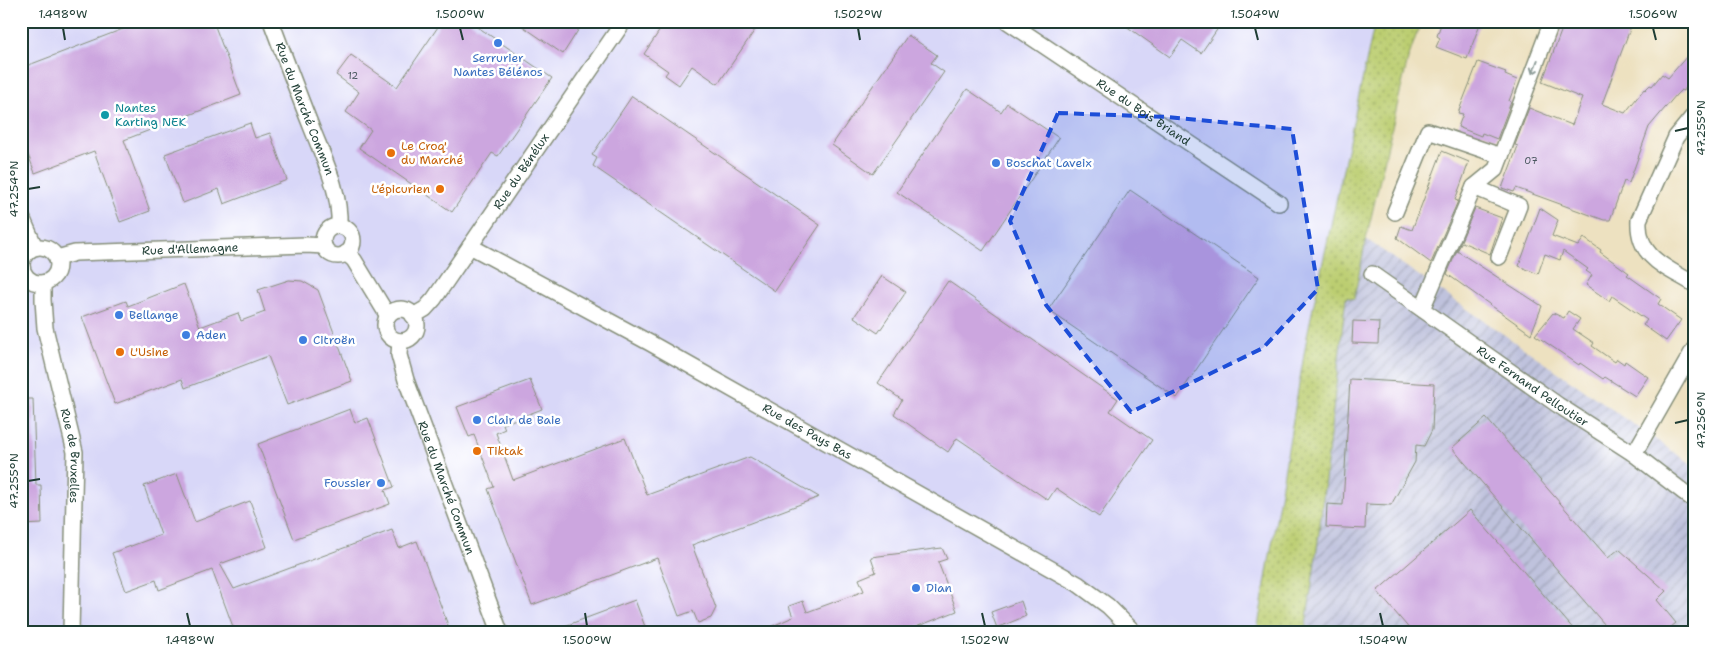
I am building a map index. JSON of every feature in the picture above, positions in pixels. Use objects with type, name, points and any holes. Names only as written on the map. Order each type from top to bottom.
[{"type":"street","name":"Rue du Marché Commun","points":[[271,21],[327,168],[339,211],[339,226]]},
{"type":"street","name":"Rue du Bénélux","points":[[413,316],[434,299],[624,21]]},
{"type":"street","name":"Rue du Bois Briand","points":[[1007,21],[1279,203]]},
{"type":"street","points":[[1422,309],[1474,187],[1496,169],[1552,21]]},
{"type":"street","points":[[1694,115],[1676,137],[1639,220],[1638,234],[1644,249],[1658,262],[1694,284]]},
{"type":"street","points":[[1395,212],[1428,131],[1501,156]]},
{"type":"street","points":[[1474,187],[1518,206],[1499,257]]},
{"type":"street","points":[[21,216],[35,248]]},
{"type":"street","points":[[339,226],[348,229],[352,237],[352,246],[346,254],[341,256],[331,254],[324,246],[323,238],[324,234],[331,227],[339,226]]},
{"type":"street","name":"Rue d'Allemagne","points":[[57,258],[75,253],[306,245],[324,246]]},
{"type":"street","name":"Rue des Pays Bas","points":[[470,246],[650,342],[1078,584],[1108,606],[1134,632]]},
{"type":"street","points":[[40,247],[50,250],[57,258],[58,269],[53,278],[43,283],[33,282],[23,276],[23,259],[30,250],[40,247]]},
{"type":"street","points":[[346,254],[354,260],[388,316]]},
{"type":"street","name":"Rue Fernand Pelloutier","points":[[1372,274],[1558,405],[1634,454],[1694,500]]},
{"type":"street","name":"Rue de Bruxelles","points":[[43,283],[46,328],[75,452],[71,632]]},
{"type":"street","points":[[400,310],[407,311],[413,316],[416,320],[416,330],[409,338],[400,341],[391,338],[386,330],[388,316],[400,310]]},
{"type":"street","name":"Rue du Marché Commun","points":[[400,341],[399,355],[406,380],[500,632]]},
{"type":"street","points":[[1634,454],[1694,349]]},
{"type":"highlighted area","points":[[1058,113],[1168,117],[1292,129],[1318,289],[1263,348],[1131,412],[1046,305],[1010,221]]},
{"type":"shaded area","points":[[21,21],[1375,21],[1308,331],[1257,632],[21,632]]},
{"type":"shaded area","points":[[1366,239],[1694,466],[1694,632],[1305,632],[1318,541],[1346,296],[1354,299]]},
{"type":"green space","points":[[1375,21],[1421,21],[1408,59],[1354,299],[1346,297],[1318,541],[1305,632],[1257,632],[1308,331]]},
{"type":"building","name":"Nantes Karting NEK","points":[[144,21],[213,21],[241,95],[124,140],[150,211],[120,222],[94,151],[35,173],[21,136],[21,68]]},
{"type":"building","points":[[442,21],[469,21],[552,78],[498,156],[492,153],[452,212],[359,148],[371,130],[346,112],[359,92],[336,75],[351,55],[397,87]]},
{"type":"building","points":[[515,21],[584,21],[563,54]]},
{"type":"building","points":[[666,21],[761,21],[718,84],[692,66],[679,85],[665,75],[668,71],[644,54]]},
{"type":"building","points":[[1119,21],[1223,21],[1201,53],[1182,40],[1170,57]]},
{"type":"building","points":[[1442,21],[1481,21],[1467,59],[1436,47],[1440,38],[1437,36]]},
{"type":"building","points":[[1565,21],[1633,21],[1602,104],[1625,113],[1644,89],[1650,85],[1652,86],[1662,74],[1668,78],[1694,48],[1694,78],[1683,91],[1681,90],[1676,95],[1649,127],[1629,183],[1624,181],[1610,220],[1604,220],[1516,188],[1514,192],[1502,188],[1518,146],[1515,145],[1529,108],[1572,125],[1582,98],[1542,82]]},
{"type":"building","points":[[908,35],[937,55],[931,63],[944,72],[873,174],[832,145]]},
{"type":"building","points":[[1478,62],[1506,72],[1505,75],[1517,80],[1497,139],[1482,133],[1481,136],[1458,127],[1463,114],[1458,113]]},
{"type":"building","points":[[967,89],[1001,112],[1007,103],[1059,138],[983,251],[897,192]]},
{"type":"building","points":[[632,96],[820,225],[775,291],[593,166],[597,158],[592,155]]},
{"type":"building","points":[[250,123],[255,138],[270,133],[287,180],[224,204],[219,189],[183,203],[165,154]]},
{"type":"building","points":[[1442,151],[1469,162],[1455,200],[1458,201],[1431,263],[1397,238],[1401,226],[1412,230]]},
{"type":"building","points":[[1130,190],[1259,277],[1177,398],[1048,310]]},
{"type":"building","points":[[1475,208],[1502,218],[1490,254],[1462,242],[1457,251],[1542,306],[1531,334],[1447,274]]},
{"type":"building","points":[[1540,208],[1558,220],[1552,236],[1578,246],[1584,238],[1629,273],[1627,275],[1661,299],[1658,304],[1681,320],[1666,341],[1643,325],[1647,320],[1612,296],[1609,301],[1586,285],[1592,275],[1586,271],[1588,269],[1563,251],[1560,260],[1545,254],[1538,274],[1519,266]]},
{"type":"building","points":[[882,276],[906,292],[878,333],[854,317]]},
{"type":"building","points":[[289,280],[302,281],[318,290],[352,381],[287,405],[268,356],[185,388],[182,379],[115,404],[82,317],[126,301],[128,306],[184,284],[200,327],[238,313],[241,321],[265,312],[258,290]]},
{"type":"building","points":[[948,281],[1118,399],[1110,411],[1152,440],[1099,517],[1056,488],[1048,500],[957,438],[948,452],[894,414],[902,400],[878,383]]},
{"type":"building","points":[[1568,311],[1580,319],[1573,329],[1594,343],[1592,346],[1615,362],[1617,359],[1624,364],[1625,361],[1648,377],[1635,396],[1605,377],[1603,379],[1580,363],[1579,365],[1535,335],[1553,313],[1564,318]]},
{"type":"building","points":[[1353,321],[1379,322],[1378,344],[1352,343]]},
{"type":"building","points":[[1350,379],[1434,384],[1432,430],[1424,446],[1416,445],[1415,462],[1391,505],[1366,504],[1365,529],[1326,527],[1327,504],[1343,505]]},
{"type":"building","points":[[530,380],[542,409],[503,424],[505,429],[496,433],[513,480],[625,438],[647,495],[750,457],[819,497],[692,545],[716,608],[711,618],[698,623],[693,611],[679,616],[657,558],[532,605],[488,489],[494,487],[474,435],[469,437],[457,407]]},
{"type":"building","points":[[21,399],[33,399],[36,485],[41,485],[42,524],[21,525]]},
{"type":"building","points":[[350,409],[355,423],[368,418],[394,487],[385,490],[390,504],[294,539],[258,444]]},
{"type":"building","points":[[1486,418],[1608,558],[1619,549],[1666,591],[1657,600],[1676,623],[1665,632],[1611,632],[1452,448]]},
{"type":"building","points":[[177,474],[195,522],[250,501],[267,547],[220,564],[234,589],[392,530],[399,548],[417,541],[449,628],[438,632],[235,632],[212,570],[159,590],[156,580],[126,591],[112,553],[161,535],[144,486]]},
{"type":"building","points":[[1470,510],[1576,632],[1412,632],[1377,591]]},
{"type":"building","points":[[942,548],[947,559],[938,562],[957,611],[903,632],[759,632],[793,617],[789,606],[803,601],[807,612],[864,591],[859,579],[876,572],[871,557]]},
{"type":"building","points":[[635,600],[647,632],[554,632],[554,630]]},
{"type":"building","points":[[1021,601],[1026,616],[997,628],[991,612]]},
{"type":"place","name":"Serrurier Nantes Bélénos","points":[[498,43]]},
{"type":"place","name":"Nantes Karting NEK","points":[[105,115]]},
{"type":"place","name":"Le Croq' du Marché","points":[[391,153]]},
{"type":"place","name":"Boschat Laveix","points":[[996,163]]},
{"type":"place","name":"L'épicurien","points":[[440,189]]},
{"type":"place","name":"Bellange","points":[[119,315]]},
{"type":"place","name":"Aden","points":[[186,335]]},
{"type":"place","name":"Citroën","points":[[303,340]]},
{"type":"place","name":"L'Usine","points":[[120,352]]},
{"type":"place","name":"Clair de Baie","points":[[477,420]]},
{"type":"place","name":"Tiktak","points":[[477,451]]},
{"type":"place","name":"Foussier","points":[[381,483]]},
{"type":"place","name":"Dian","points":[[916,588]]}]
